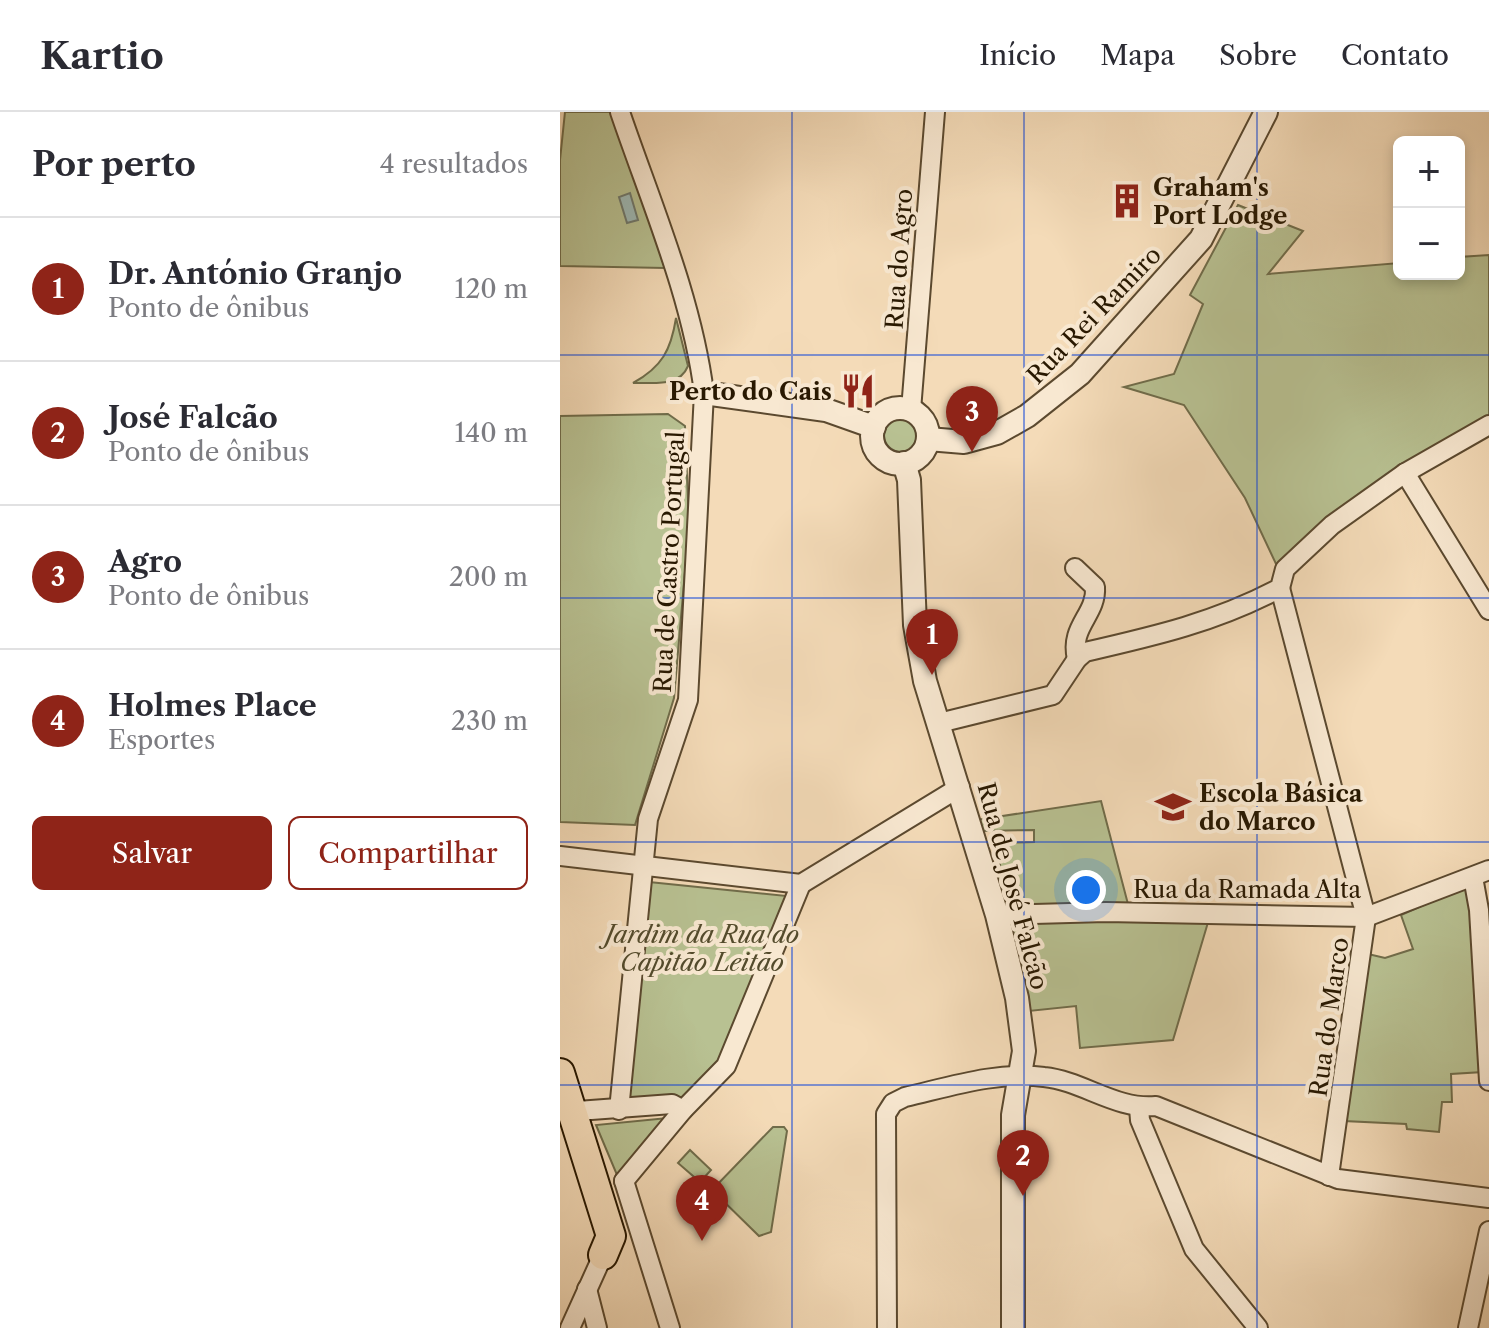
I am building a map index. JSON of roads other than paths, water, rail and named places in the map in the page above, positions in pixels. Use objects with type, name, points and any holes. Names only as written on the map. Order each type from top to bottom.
[{"type":"main road","points":[[560,1073],[566,1112],[595,1183],[607,1246]]},
{"type":"street","name":"Rua de Castro Portugal","points":[[619,1110],[648,819],[688,700],[704,393],[700,361],[668,250],[620,112]]},
{"type":"street","name":"Rua do Agro","points":[[911,410],[935,112]]},
{"type":"street","name":"Rua Rei Ramiro","points":[[928,439],[964,442],[997,433],[1027,416],[1080,374],[1201,239],[1266,112]]},
{"type":"street","points":[[704,393],[826,410],[874,427]]},
{"type":"street","points":[[902,408],[911,410],[925,422],[928,439],[920,455],[904,463],[886,460],[874,446],[874,427],[885,412],[902,408]]},
{"type":"street","points":[[939,723],[1053,695],[1085,652],[1198,625],[1236,611],[1280,588],[1285,569],[1332,525],[1405,473],[1489,425]]},
{"type":"street","name":"Rua de José Falcão","points":[[904,463],[909,480],[915,625],[925,681],[997,915],[1017,998],[1024,1051],[1013,1115],[1013,1328]]},
{"type":"street","points":[[1405,473],[1489,610]]},
{"type":"street","points":[[1075,568],[1095,587],[1096,597],[1074,640],[1077,659]]},
{"type":"street","name":"Rua do Marco","points":[[1280,588],[1366,917],[1329,1176]]},
{"type":"street","points":[[595,1183],[624,1181],[683,1110],[726,1066],[799,884],[960,787]]},
{"type":"street","points":[[560,856],[799,884]]},
{"type":"street","points":[[1481,874],[1479,910],[1489,1081]]},
{"type":"street","name":"Rua da Ramada Alta","points":[[997,915],[1106,912],[1366,917],[1481,874]]},
{"type":"street","points":[[887,1328],[886,1114],[893,1103],[905,1097],[994,1077],[1046,1077],[1139,1108],[1156,1106],[1329,1176],[1489,1198]]},
{"type":"street","points":[[566,1112],[672,1104],[683,1110]]},
{"type":"street","points":[[1139,1108],[1140,1120],[1194,1249],[1258,1328]]},
{"type":"street","points":[[624,1181],[670,1328]]},
{"type":"street","points":[[1468,1328],[1489,1231]]},
{"type":"street","points":[[570,1328],[607,1246]]},
{"type":"street","points":[[587,1289],[597,1328]]},
{"type":"water","points":[[630,193],[638,220],[627,223],[619,197]]},
{"type":"place","name":"Graham's Port Lodge","points":[[1127,201]]},
{"type":"place","name":"Perto do Cais","points":[[858,391]]},
{"type":"place","name":"Agro","points":[[972,452]]},
{"type":"place","name":"Dr. António Granjo","points":[[932,675]]},
{"type":"place","name":"Escola Básica do Marco","points":[[1173,807]]},
{"type":"place","name":"José Falcão","points":[[1023,1196]]},
{"type":"place","name":"Holmes Place","points":[[702,1241]]},
{"type":"park label","name":"Jardim da Rua do Capitão Leitão","points":[[702,948]]}]
